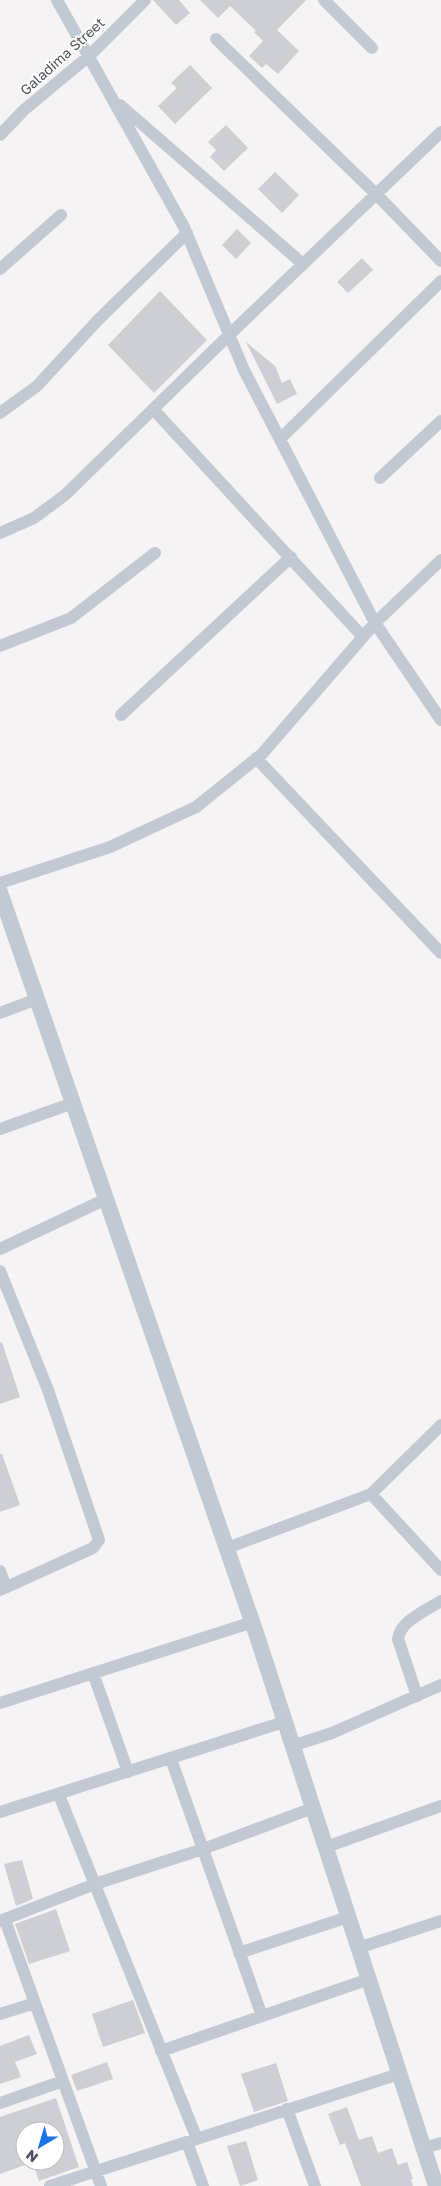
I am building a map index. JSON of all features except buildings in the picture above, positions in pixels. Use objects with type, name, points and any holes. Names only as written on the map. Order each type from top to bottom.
[{"type":"street","points":[[57,0],[187,233],[229,335],[280,439],[375,623],[441,720]]},
{"type":"street","name":"Galadima Street","points":[[0,135],[24,110],[89,56],[144,0]]},
{"type":"street","points":[[324,0],[372,48]]},
{"type":"street","points":[[216,39],[376,194],[441,261]]},
{"type":"street","points":[[112,98],[303,264]]},
{"type":"street","points":[[0,533],[34,518],[65,495],[441,132]]},
{"type":"street","points":[[0,269],[61,216]]},
{"type":"street","points":[[0,413],[37,386],[98,320],[187,233]]},
{"type":"street","points":[[280,439],[441,281]]},
{"type":"street","points":[[153,409],[363,637]]},
{"type":"street","points":[[380,478],[441,421]]},
{"type":"street","points":[[0,646],[71,618],[155,553]]},
{"type":"street","points":[[121,715],[291,557]]},
{"type":"street","points":[[0,883],[110,847],[196,807],[256,758],[375,623],[441,561]]},
{"type":"street","points":[[256,758],[441,953]]},
{"type":"street","points":[[0,892],[253,1622],[436,2186]]},
{"type":"street","points":[[0,1013],[37,999]]},
{"type":"street","points":[[0,1129],[73,1103]]},
{"type":"street","points":[[0,1249],[106,1199]]},
{"type":"street","points":[[0,1271],[48,1390],[99,1540],[93,1548],[3,1589],[0,1571]]},
{"type":"street","points":[[227,1548],[371,1494],[441,1426]]},
{"type":"street","points":[[371,1494],[441,1570]]},
{"type":"street","points":[[417,1696],[398,1640],[399,1633],[403,1626],[441,1601]]},
{"type":"street","points":[[0,1703],[253,1622]]},
{"type":"street","points":[[92,1673],[128,1772]]},
{"type":"street","points":[[292,1746],[332,1732],[441,1685]]},
{"type":"street","points":[[0,1812],[59,1795],[284,1722]]},
{"type":"street","points":[[171,1759],[262,2016]]},
{"type":"street","points":[[59,1795],[162,2051],[192,2140],[203,2186]]},
{"type":"street","points":[[326,1848],[441,1806]]},
{"type":"street","points":[[101,2186],[3,1920],[95,1884],[203,1849],[313,1808]]},
{"type":"street","points":[[239,1953],[348,1917]]},
{"type":"street","points":[[358,1948],[441,1921]]},
{"type":"street","points":[[162,2051],[369,1979]]},
{"type":"street","points":[[0,2014],[35,2003]]},
{"type":"street","points":[[50,2186],[399,2074]]},
{"type":"street","points":[[0,2103],[63,2081]]},
{"type":"street","points":[[286,2110],[315,2186]]},
{"type":"street","points":[[423,2148],[441,2143]]}]
